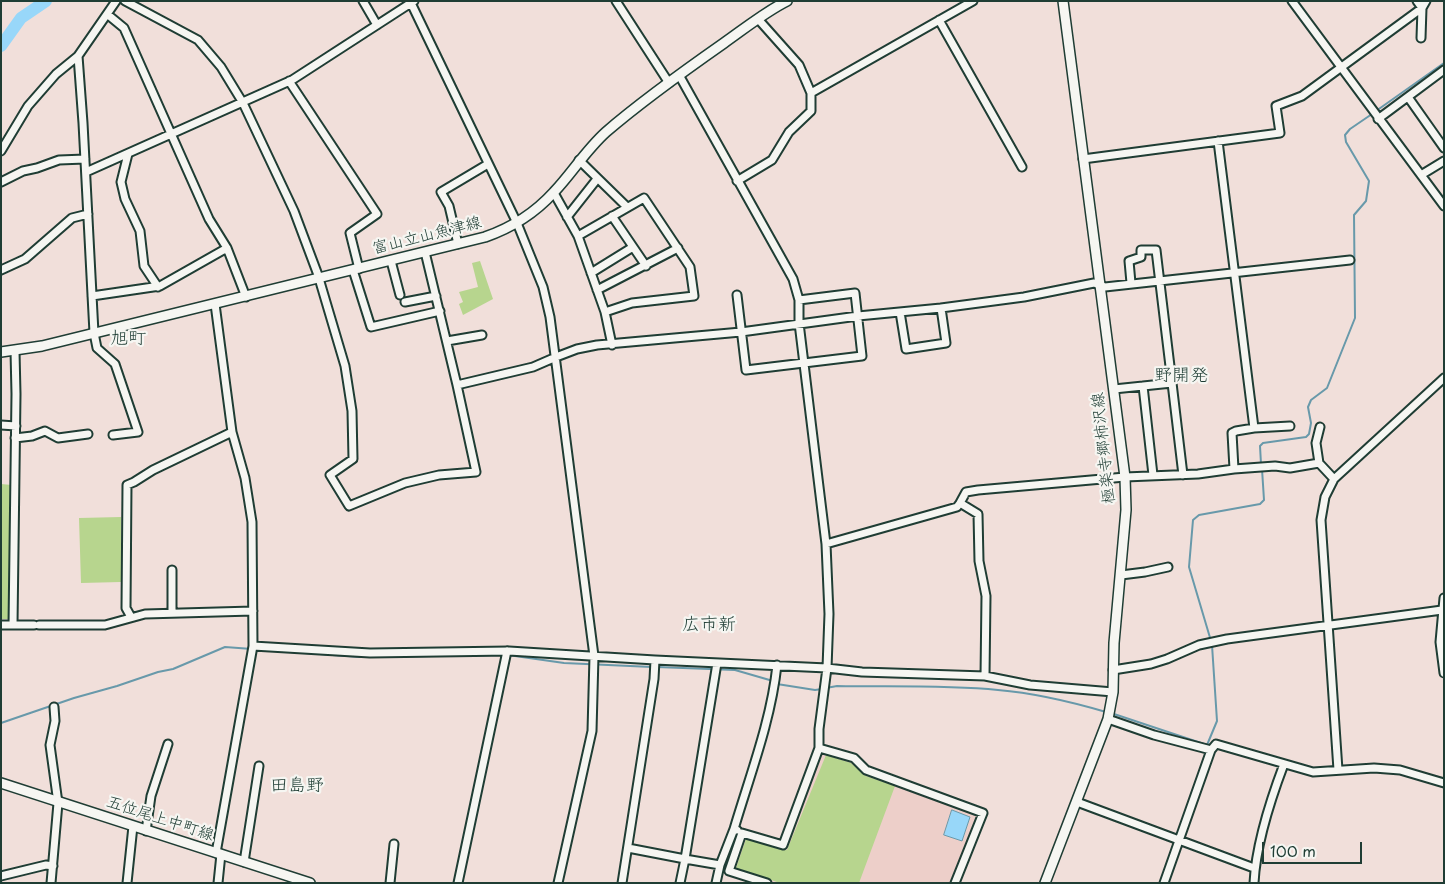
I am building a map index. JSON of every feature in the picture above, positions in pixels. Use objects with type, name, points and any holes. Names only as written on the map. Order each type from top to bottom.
[{"type":"main road","name":"富山立山魚津線","points":[[1,352],[15,351],[246,297],[485,237],[516,223],[534,211],[554,193],[579,160],[605,133],[679,75],[758,19],[787,1]]},
{"type":"main road","name":"極楽寺郷柿沢線","points":[[1046,883],[1108,719],[1113,692],[1114,643],[1126,510],[1114,389],[1063,1]]},
{"type":"main road","name":"五位尾上中町線","points":[[1,783],[310,883]]},
{"type":"street","points":[[1,151],[28,106],[56,74],[78,56],[116,1]]},
{"type":"street","points":[[125,1],[198,40],[220,67],[243,103],[294,211],[319,279],[344,366],[352,411],[353,459],[330,475],[349,506],[405,483],[439,475],[476,472],[447,340],[425,252]]},
{"type":"street","points":[[363,1],[377,25]]},
{"type":"street","points":[[616,1],[669,83]]},
{"type":"street","points":[[811,93],[973,1]]},
{"type":"street","points":[[1292,1],[1444,206]]},
{"type":"street","points":[[1417,1],[1424,5]]},
{"type":"street","points":[[86,172],[289,82],[413,2],[516,223],[543,287],[550,317],[594,656],[592,731],[558,883]]},
{"type":"street","points":[[1083,159],[1280,133],[1276,106],[1302,96],[1424,5]]},
{"type":"street","points":[[1421,38],[1424,5]]},
{"type":"street","points":[[107,14],[124,28],[209,219],[227,248],[246,297]]},
{"type":"street","points":[[737,181],[772,160],[789,132],[811,111],[811,93],[799,65],[758,19]]},
{"type":"street","points":[[939,20],[1022,167]]},
{"type":"street","points":[[78,56],[94,333],[97,348],[115,364],[138,432],[113,435]]},
{"type":"street","points":[[1378,119],[1444,70]]},
{"type":"street","points":[[679,75],[793,279],[799,300],[799,323],[826,544],[829,614],[827,668],[819,748],[783,846],[734,829]]},
{"type":"street","points":[[289,82],[377,214],[350,233],[356,269],[371,327],[440,311]]},
{"type":"street","points":[[1408,97],[1444,148]]},
{"type":"street","points":[[1218,141],[1254,428]]},
{"type":"street","points":[[128,154],[121,182],[123,191],[140,231],[144,266],[158,287]]},
{"type":"street","points":[[1,182],[22,171],[59,160],[85,159]]},
{"type":"street","points":[[579,160],[627,207]]},
{"type":"street","points":[[1421,175],[1444,161]]},
{"type":"street","points":[[458,244],[449,206],[441,192],[488,164]]},
{"type":"street","points":[[567,217],[597,179]]},
{"type":"street","points":[[554,193],[578,236],[605,312],[612,345]]},
{"type":"street","points":[[578,236],[644,198],[690,267],[694,296],[632,303],[605,312]]},
{"type":"street","points":[[1,270],[25,259],[72,218],[88,214]]},
{"type":"street","points":[[612,216],[646,266]]},
{"type":"street","points":[[591,274],[633,247]]},
{"type":"street","points":[[92,296],[158,287],[227,248]]},
{"type":"street","points":[[597,290],[678,248]]},
{"type":"street","points":[[1131,283],[1129,261],[1141,258],[1141,250],[1156,250],[1183,475]]},
{"type":"street","points":[[457,384],[533,367],[556,357],[594,346],[741,332],[799,323],[941,308],[1024,297],[1094,283],[1105,287],[1350,260]]},
{"type":"street","points":[[391,261],[403,298],[436,296]]},
{"type":"street","points":[[737,295],[746,370],[862,356],[855,293],[799,300]]},
{"type":"street","points":[[215,304],[232,432],[245,478],[252,522],[253,611],[253,646],[219,854],[218,883]]},
{"type":"street","points":[[900,312],[906,349],[946,344],[941,308]]},
{"type":"street","points":[[447,340],[482,335]]},
{"type":"street","points":[[13,625],[16,426],[15,351]]},
{"type":"street","points":[[1338,770],[1321,520],[1325,498],[1334,479],[1444,378]]},
{"type":"street","points":[[1114,389],[1172,383]]},
{"type":"street","points":[[1143,386],[1153,475]]},
{"type":"street","points":[[1,424],[16,426]]},
{"type":"street","points":[[1234,469],[1232,434],[1236,431],[1254,428],[1290,426]]},
{"type":"street","points":[[1320,427],[1316,443],[1319,463],[1334,479]]},
{"type":"street","points":[[15,438],[32,436],[45,430],[58,438],[88,434]]},
{"type":"street","points":[[131,617],[126,608],[127,485],[232,432]]},
{"type":"street","points":[[826,544],[957,507],[966,492],[1124,476],[1183,475],[1275,466],[1290,468],[1319,463]]},
{"type":"street","points":[[960,503],[978,514],[979,561],[986,596],[985,676]]},
{"type":"street","points":[[1121,575],[1168,567]]},
{"type":"street","points":[[172,570],[172,613]]},
{"type":"street","points":[[1444,598],[1440,642],[1444,672]]},
{"type":"street","points":[[1113,670],[1151,664],[1168,659],[1199,645],[1227,639],[1442,610]]},
{"type":"street","points":[[1,625],[105,625],[145,614],[253,611]]},
{"type":"street","points":[[253,646],[370,653],[507,651],[777,665],[862,672],[985,676],[1030,685],[1113,692]]},
{"type":"street","points":[[458,883],[507,651]]},
{"type":"street","points":[[622,883],[654,679],[655,660]]},
{"type":"street","points":[[680,883],[716,663]]},
{"type":"street","points":[[716,883],[720,865],[734,829],[763,732],[774,688],[777,665]]},
{"type":"street","points":[[51,883],[58,803],[50,744],[55,721],[54,707]]},
{"type":"street","points":[[1108,719],[1154,735],[1211,750]]},
{"type":"street","points":[[146,831],[151,796],[168,744]]},
{"type":"street","points":[[1164,883],[1181,840],[1211,750],[1216,744],[1313,772],[1374,768],[1400,770],[1444,783]]},
{"type":"street","points":[[819,748],[854,758],[866,770],[982,813],[955,883]]},
{"type":"street","points":[[1254,883],[1254,868],[1271,797],[1284,764]]},
{"type":"street","points":[[244,862],[259,766]]},
{"type":"street","points":[[1077,802],[1254,868]]},
{"type":"street","points":[[127,883],[132,826]]},
{"type":"street","points":[[742,833],[729,871],[767,883]]},
{"type":"street","points":[[390,883],[394,844]]},
{"type":"street","points":[[628,848],[720,865]]},
{"type":"street","points":[[1,876],[46,865],[53,866]]},
{"type":"shaded area","points":[[819,748],[854,758],[866,770],[983,813],[956,883],[767,883],[729,871],[742,833],[783,845]]},
{"type":"green space","points":[[480,261],[493,299],[463,315],[459,304],[463,302],[459,292],[478,287],[472,263]]},
{"type":"green space","points":[[1,484],[12,485],[11,619],[1,619]]},
{"type":"green space","points":[[121,517],[121,582],[81,583],[79,518]]},
{"type":"green space","points":[[826,755],[851,763],[866,776],[895,786],[859,883],[780,883],[736,868],[746,839],[787,850]]},
{"type":"water","points":[[952,810],[970,817],[962,841],[944,835]]},
{"type":"waterway","points":[[1,46],[21,18],[46,1]]},
{"type":"waterway","points":[[1376,111],[1444,63]]},
{"type":"waterway","points":[[1261,464],[1260,446],[1263,443],[1306,437],[1309,434],[1311,423],[1308,407],[1311,400],[1327,388],[1355,318],[1354,215],[1366,201],[1369,181],[1346,142],[1345,135],[1350,129],[1372,114]]},
{"type":"waterway","points":[[1211,641],[1189,567],[1193,520],[1199,515],[1260,504],[1264,500],[1262,469]]},
{"type":"waterway","points":[[1111,713],[1207,745],[1217,721],[1212,645]]},
{"type":"waterway","points":[[1,723],[74,698],[173,669],[225,647],[360,657],[503,655]]},
{"type":"waterway","points":[[508,655],[564,663],[652,667]]},
{"type":"waterway","points":[[657,667],[735,670],[773,681]]},
{"type":"waterway","points":[[777,684],[815,690],[822,689]]},
{"type":"waterway","points":[[826,688],[837,686],[918,686],[998,690],[1053,698],[1106,712]]},
{"type":"district","name":"旭町","points":[[128,339]]},
{"type":"district","name":"野開発","points":[[1181,376]]},
{"type":"district","name":"広市新","points":[[709,625]]},
{"type":"district","name":"田島野","points":[[297,786]]}]
